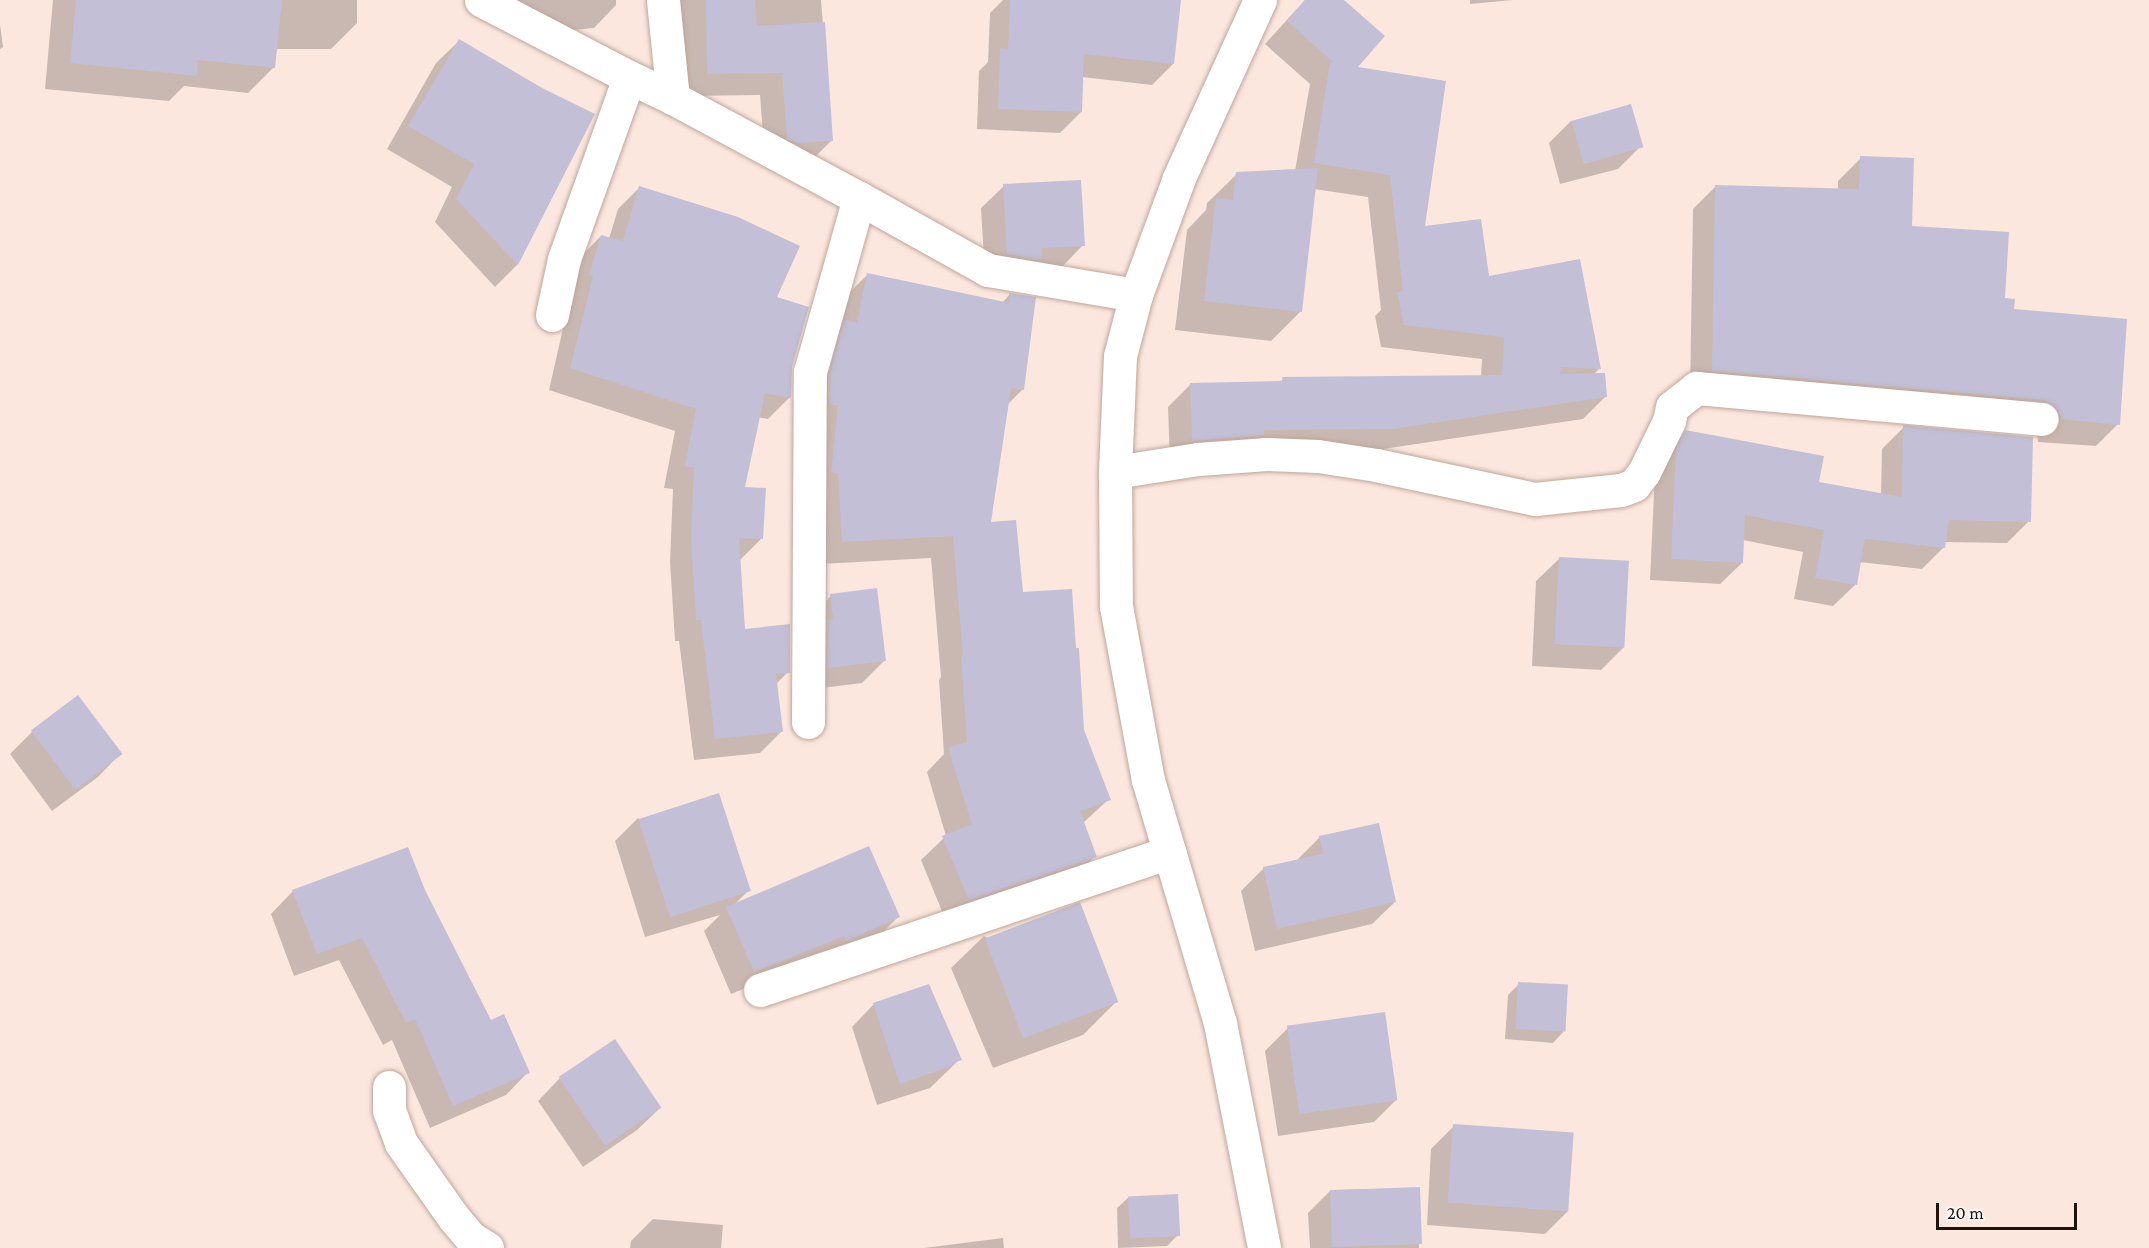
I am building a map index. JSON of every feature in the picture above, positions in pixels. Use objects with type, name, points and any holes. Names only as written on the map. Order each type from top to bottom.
[{"type":"street","points":[[481,0],[673,98],[988,270],[1136,295]]},
{"type":"street","points":[[663,0],[673,98]]},
{"type":"street","points":[[1260,0],[1179,178],[1136,295],[1119,356],[1115,472],[1116,606],[1148,780],[1220,1023],[1264,1248]]},
{"type":"street","points":[[552,315],[564,259],[629,77]]},
{"type":"street","points":[[808,722],[810,372],[859,198]]},
{"type":"street","points":[[1115,472],[1198,459],[1267,454],[1318,456],[1376,465],[1535,499],[1621,490],[1634,485],[1644,472],[1669,421],[1672,406],[1696,388],[2042,419]]},
{"type":"street","points":[[760,990],[1169,852]]},
{"type":"street","points":[[389,1087],[389,1110],[401,1143],[454,1218],[471,1238],[487,1248]]},
{"type":"building","points":[[76,0],[282,0],[275,68],[198,60],[197,76],[70,63]]},
{"type":"building","points":[[706,0],[755,0],[757,26],[825,22],[833,141],[797,143],[787,138],[782,73],[707,74]]},
{"type":"building","points":[[1010,0],[1181,0],[1174,64],[1084,54],[1082,112],[998,109],[1000,48],[1008,49]]},
{"type":"building","points":[[1305,0],[1344,0],[1385,36],[1358,67],[1446,81],[1425,226],[1481,219],[1489,276],[1580,259],[1601,369],[1561,367],[1560,374],[1605,373],[1607,397],[1393,429],[1264,430],[1264,435],[1192,441],[1190,383],[1283,381],[1282,377],[1502,375],[1504,337],[1404,325],[1397,292],[1403,291],[1390,175],[1314,163],[1330,62],[1334,63],[1287,21]]},
{"type":"building","points":[[459,39],[542,88],[595,114],[518,265],[456,199],[474,164],[408,126]]},
{"type":"building","points":[[1631,104],[1643,147],[1584,164],[1571,121]]},
{"type":"building","points":[[1860,156],[1914,158],[1912,226],[2009,232],[2005,298],[2015,299],[2014,309],[2127,319],[2120,425],[2061,419],[2059,411],[2053,404],[2044,400],[1712,371],[1715,185],[1859,189]]},
{"type":"building","points":[[1318,168],[1302,312],[1204,301],[1216,198],[1233,200],[1236,172]]},
{"type":"building","points":[[1081,180],[1085,246],[1042,248],[1041,260],[1007,254],[1003,184]]},
{"type":"building","points":[[639,186],[738,217],[800,246],[777,297],[809,307],[792,367],[791,398],[765,393],[745,487],[766,488],[763,539],[739,538],[745,629],[790,624],[790,673],[776,674],[783,732],[715,739],[701,620],[696,620],[691,539],[694,468],[685,466],[696,409],[570,368],[593,276],[589,275],[601,235],[623,241]]},
{"type":"building","points":[[867,273],[1010,303],[1009,293],[1036,297],[1024,390],[1011,388],[991,522],[1016,520],[1023,592],[1072,589],[1076,648],[1079,648],[1084,730],[1111,800],[1080,811],[1097,857],[969,900],[942,836],[972,824],[948,748],[967,742],[961,656],[963,656],[953,536],[842,542],[838,473],[831,472],[838,406],[829,404],[829,375],[844,319],[857,323]]},
{"type":"building","points":[[1903,425],[2033,437],[2031,522],[1949,520],[1945,548],[1865,539],[1857,585],[1815,578],[1824,530],[1745,515],[1743,563],[1671,559],[1676,448],[1685,430],[1824,456],[1819,482],[1902,497]]},
{"type":"building","points":[[1559,557],[1629,561],[1624,648],[1554,644]]},
{"type":"building","points":[[877,588],[886,661],[827,668],[827,620],[833,619],[830,594]]},
{"type":"building","points":[[78,695],[123,754],[75,790],[31,731]]},
{"type":"building","points":[[719,793],[751,891],[670,917],[638,819]]},
{"type":"building","points":[[1379,823],[1396,902],[1277,929],[1263,867],[1323,854],[1319,836]]},
{"type":"building","points":[[869,846],[900,917],[846,941],[844,936],[754,972],[726,907]]},
{"type":"building","points":[[408,847],[425,890],[491,1020],[504,1014],[530,1073],[453,1106],[415,1019],[406,1023],[362,938],[317,954],[292,890]]},
{"type":"building","points":[[1080,902],[1118,1002],[1023,1038],[985,939]]},
{"type":"building","points":[[1518,982],[1568,985],[1565,1032],[1516,1029]]},
{"type":"building","points":[[929,984],[962,1060],[900,1084],[873,1003]]},
{"type":"building","points":[[1385,1012],[1397,1100],[1299,1114],[1287,1026]]},
{"type":"building","points":[[615,1039],[661,1108],[605,1146],[559,1077]]},
{"type":"building","points":[[1453,1124],[1574,1132],[1568,1211],[1447,1203]]},
{"type":"building","points":[[1420,1187],[1422,1244],[1332,1247],[1330,1190]]},
{"type":"building","points":[[1178,1194],[1180,1236],[1130,1239],[1128,1197]]}]
